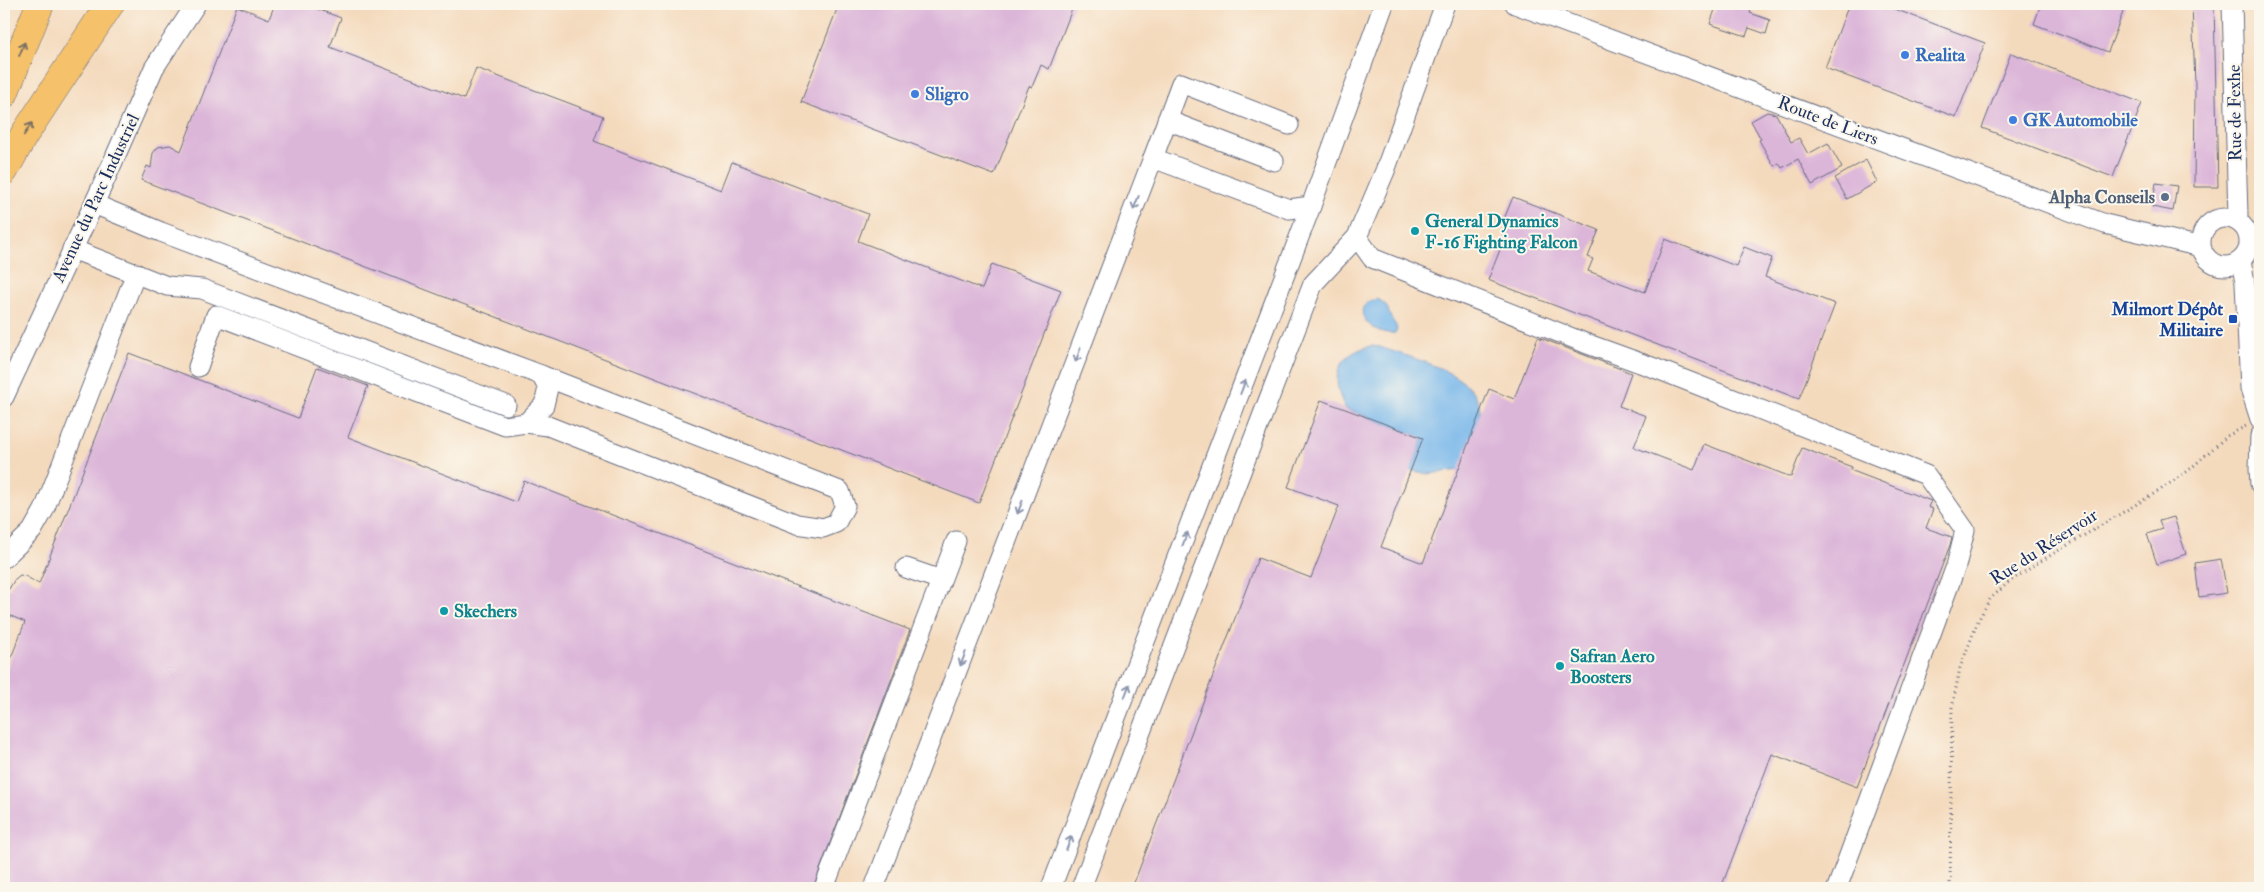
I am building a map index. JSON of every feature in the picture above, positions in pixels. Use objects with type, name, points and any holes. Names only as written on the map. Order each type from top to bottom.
[{"type":"highway","points":[[4,94],[40,4]]},
{"type":"highway","points":[[4,171],[24,135],[110,4]]},
{"type":"street","name":"Avenue du Parc Industriel","points":[[4,397],[94,204],[154,68],[196,4]]},
{"type":"street","points":[[1051,888],[1311,206],[1384,4]]},
{"type":"street","points":[[1081,888],[1312,284],[1357,237],[1385,171],[1445,4]]},
{"type":"street","name":"Route de Liers","points":[[1515,4],[2096,221],[2144,234],[2176,234],[2202,239],[2211,222],[2222,218],[2233,219]]},
{"type":"street","name":"Rue de Fexhe","points":[[2232,4],[2238,216],[2233,219]]},
{"type":"street","points":[[874,888],[1181,83],[1289,125]]},
{"type":"street","points":[[1168,120],[1274,161]]},
{"type":"street","points":[[1154,158],[1289,209],[1311,206]]},
{"type":"street","points":[[94,204],[161,232],[541,375],[840,491],[845,506],[836,523],[823,528],[796,524],[548,426],[526,423],[505,426],[216,315],[198,368]]},
{"type":"street","points":[[2233,219],[2254,234],[2239,266],[2250,388],[2258,426],[2260,484]]},
{"type":"street","points":[[1357,237],[1372,258],[1926,475],[1965,530],[1956,566],[1837,888]]},
{"type":"street","points":[[2202,239],[2208,259],[2220,266],[2239,266]]},
{"type":"street","points":[[72,249],[167,286],[202,288],[506,405]]},
{"type":"street","points":[[4,558],[32,531],[44,510],[136,273]]},
{"type":"street","points":[[526,423],[544,405],[548,388],[541,375]]},
{"type":"street","points":[[824,888],[956,541]]},
{"type":"street","points":[[906,568],[941,580]]},
{"type":"path","name":"Rue du Réservoir","points":[[1950,888],[1952,708],[1960,668],[1978,621],[1990,599],[2009,582],[2041,561],[2157,492],[2188,471],[2227,436],[2241,427],[2258,426]]},
{"type":"water","points":[[1376,299],[1383,302],[1386,306],[1397,327],[1395,333],[1386,333],[1378,330],[1365,320],[1362,314],[1363,308],[1367,303]]},
{"type":"water","points":[[1371,346],[1380,347],[1441,369],[1469,387],[1477,398],[1480,412],[1479,417],[1475,432],[1459,470],[1428,474],[1410,470],[1423,438],[1346,409],[1338,388],[1337,378],[1339,369],[1350,355]]},
{"type":"building","points":[[275,4],[304,4],[341,18],[330,47],[464,99],[476,68],[603,116],[594,141],[721,190],[732,162],[868,214],[858,241],[982,289],[992,264],[1061,290],[979,503],[141,180],[147,166],[151,168],[153,153],[158,147],[170,145],[181,151],[237,6],[269,19]]},
{"type":"building","name":"Sligro","points":[[839,4],[1074,4],[1049,69],[1041,65],[1032,87],[1029,86],[994,175],[801,102]]},
{"type":"building","points":[[1717,4],[1734,4],[1751,10],[1750,13],[1770,20],[1766,34],[1749,28],[1746,36],[1710,24]]},
{"type":"building","name":"Realita","points":[[1849,4],[1881,4],[1985,43],[1956,117],[1825,68]]},
{"type":"building","points":[[2041,4],[2126,4],[2108,52],[2034,24]]},
{"type":"building","points":[[2192,4],[2214,4],[2218,187],[2194,187],[2195,85]]},
{"type":"building","points":[[2011,53],[2142,103],[2113,177],[1982,128]]},
{"type":"building","points":[[1767,112],[1776,114],[1791,142],[1799,138],[1808,154],[1828,143],[1842,168],[1812,185],[1798,159],[1782,168],[1779,163],[1774,166],[1759,140],[1761,139],[1751,121]]},
{"type":"building","points":[[1866,160],[1877,182],[1847,199],[1835,178]]},
{"type":"building","name":"Alpha Conseils","points":[[2156,183],[2177,186],[2173,211],[2152,207]]},
{"type":"building","points":[[1513,197],[1599,230],[1588,257],[1593,259],[1588,271],[1645,292],[1665,239],[1736,266],[1744,247],[1772,258],[1765,277],[1835,304],[1799,399],[1488,280],[1509,227],[1502,224]]},
{"type":"building","name":"Safran Aero Boosters","points":[[1538,337],[1631,373],[1619,406],[1646,416],[1634,447],[1694,470],[1704,444],[1791,477],[1802,448],[1852,467],[1850,470],[1931,501],[1928,507],[1933,509],[1926,528],[1952,537],[1950,545],[1857,787],[1772,754],[1721,888],[1132,888],[1258,558],[1311,578],[1339,506],[1288,487],[1321,400],[1423,438],[1381,547],[1423,563],[1489,389],[1514,399]]},
{"type":"building","name":"Skechers","points":[[129,353],[298,418],[317,367],[368,386],[348,437],[516,502],[524,481],[910,630],[813,888],[4,888],[4,676],[25,622],[4,613],[4,588],[9,589],[20,575],[39,584]]},
{"type":"building","points":[[2174,517],[2186,554],[2157,564],[2147,534],[2162,529],[2159,521]]},
{"type":"building","points":[[2221,559],[2227,593],[2199,597],[2195,563]]},
{"type":"place","name":"Realita","points":[[1905,55]]},
{"type":"place","name":"Sligro","points":[[915,94]]},
{"type":"place","name":"GK Automobile","points":[[2013,120]]},
{"type":"place","name":"Alpha Conseils","points":[[2165,197]]},
{"type":"place","name":"General Dynamics F-16 Fighting Falcon","points":[[1415,231]]},
{"type":"place","name":"Milmort Dépôt Militaire","points":[[2233,319]]},
{"type":"place","name":"Skechers","points":[[444,611]]},
{"type":"place","name":"Safran Aero Boosters","points":[[1560,666]]}]
